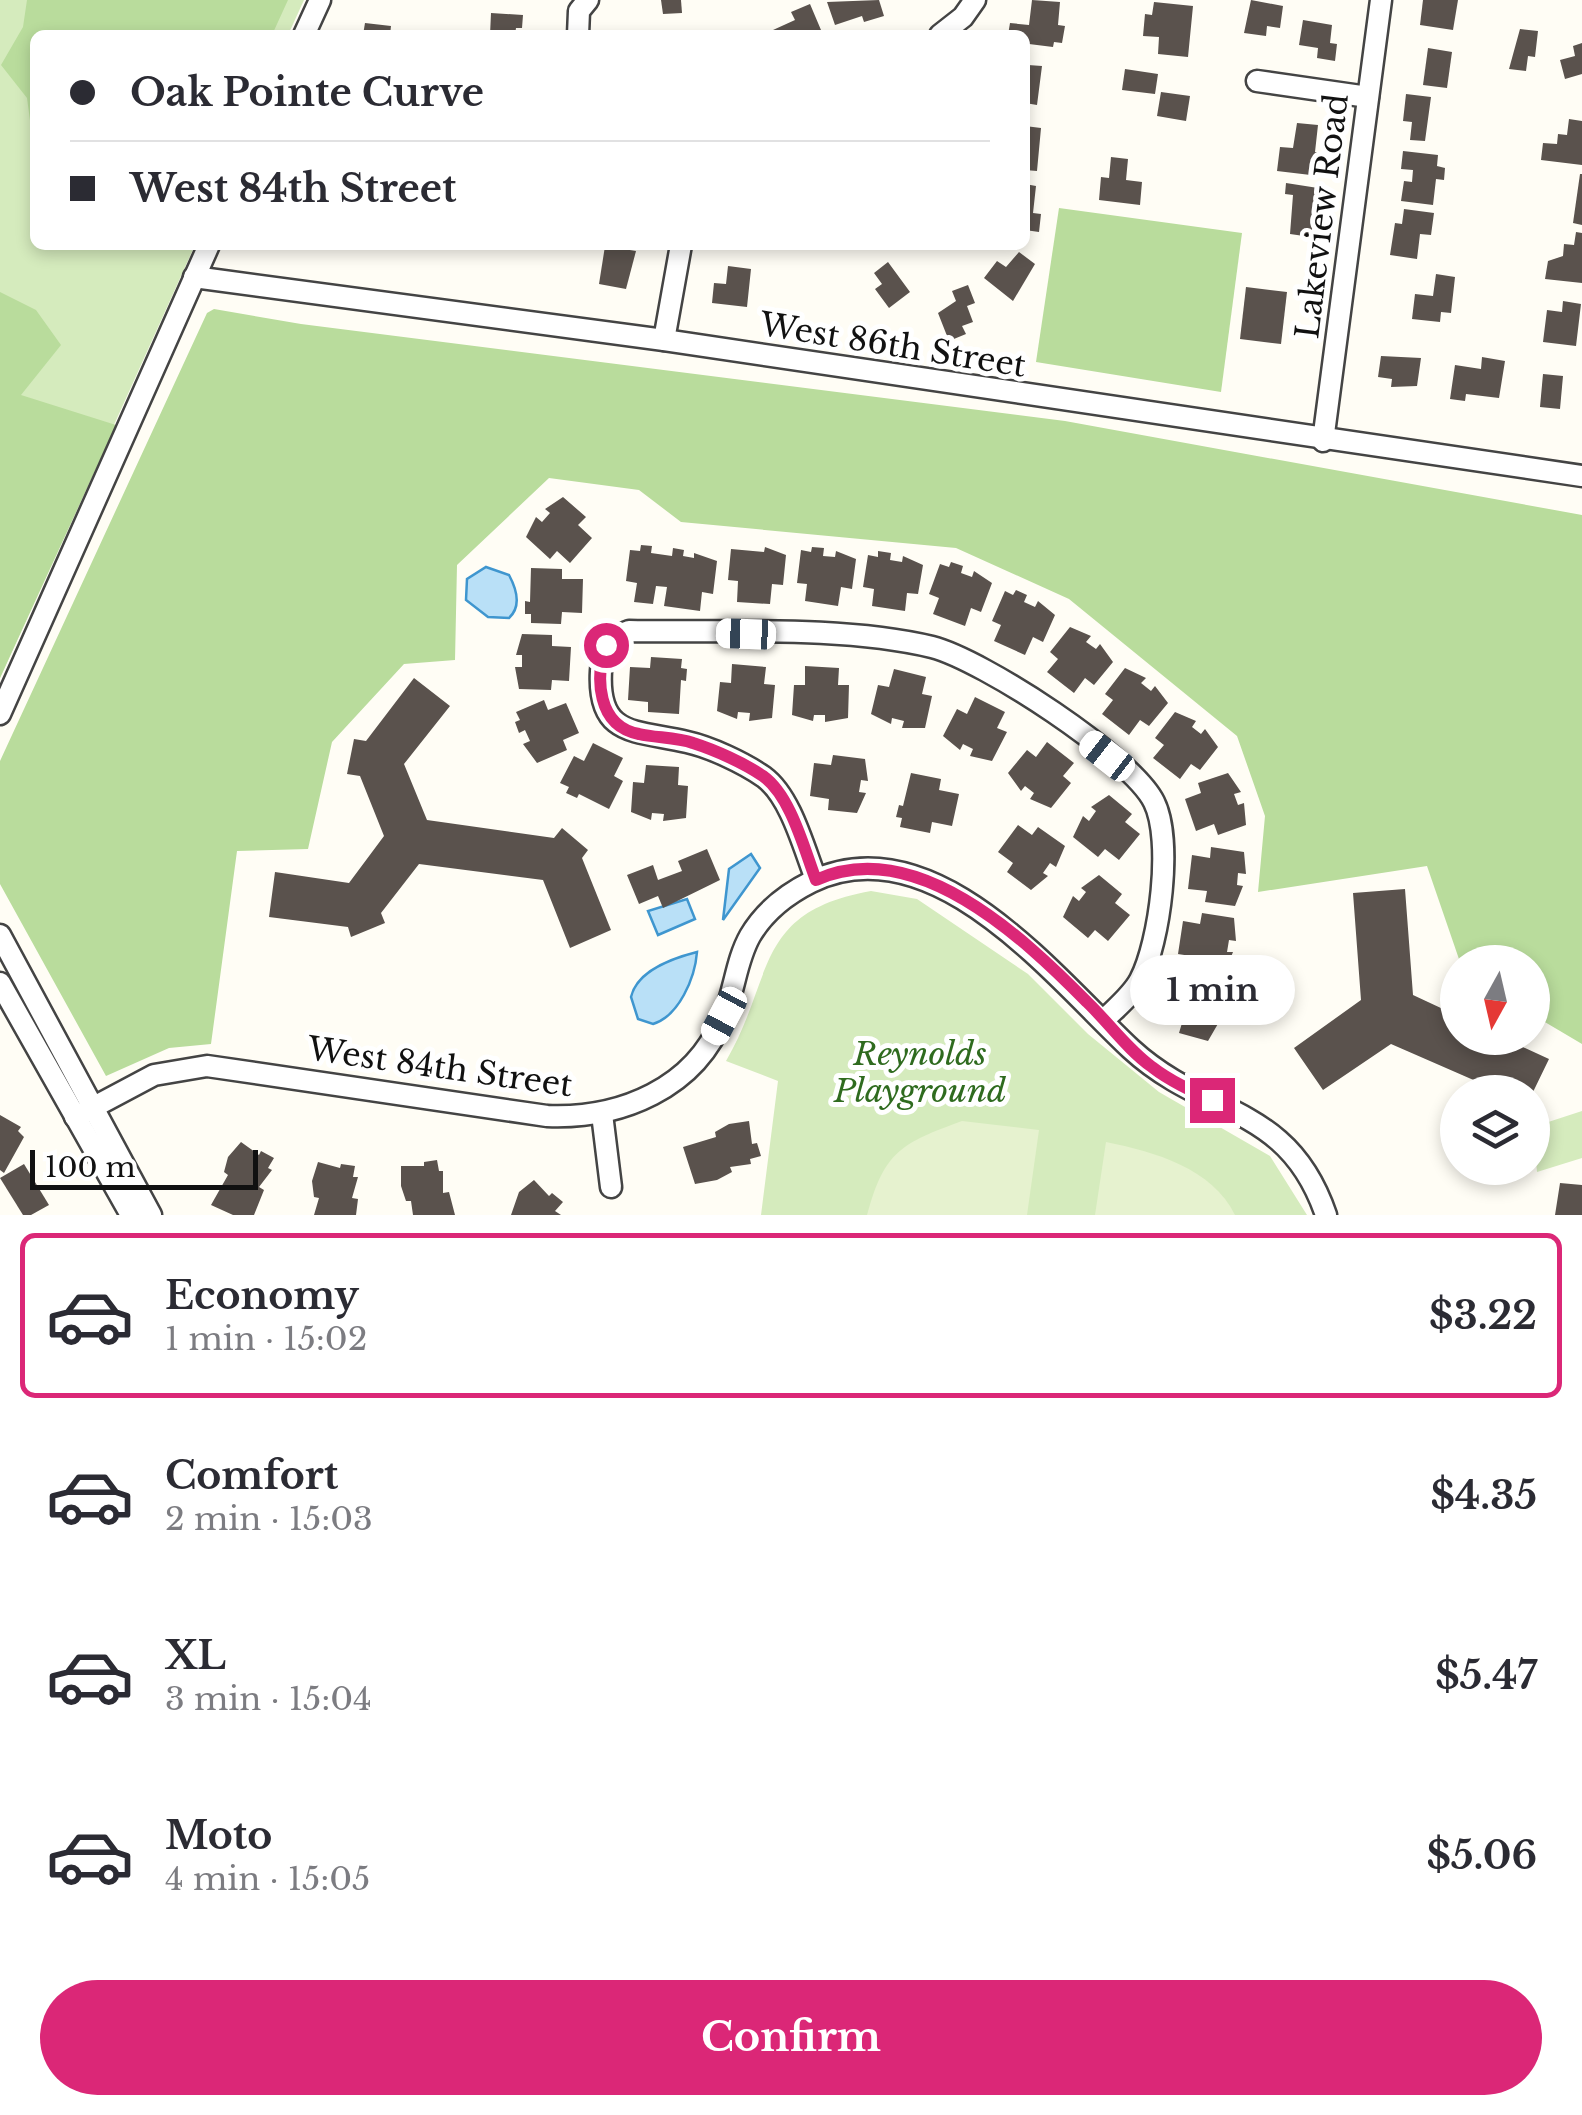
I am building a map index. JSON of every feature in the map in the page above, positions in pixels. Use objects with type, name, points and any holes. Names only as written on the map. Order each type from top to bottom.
[{"type":"street","points":[[306,30],[320,0]]},
{"type":"street","points":[[578,30],[579,11],[588,0]]},
{"type":"street","points":[[947,30],[975,0]]},
{"type":"street","name":"Lakeview Road","points":[[1323,440],[1381,0]]},
{"type":"street","points":[[1256,81],[1368,97]]},
{"type":"street","points":[[0,714],[206,250]]},
{"type":"street","points":[[664,340],[679,250]]},
{"type":"street","name":"West 86th Street","points":[[194,276],[664,340],[1582,476]]},
{"type":"street","points":[[816,880],[786,808],[774,786],[762,776],[692,742],[636,734],[612,719],[600,693],[602,658],[615,636],[628,630],[864,637],[935,648],[1015,684],[1107,756],[1152,797],[1164,832],[1164,862],[1146,965],[1132,992],[1104,1020]]},
{"type":"street","name":"West 84th Street","points":[[75,1117],[154,1075],[207,1066],[547,1116],[602,1114],[638,1103],[690,1068],[724,1016],[749,937],[784,898],[816,880],[871,868],[920,878],[1017,939],[1151,1067],[1261,1124],[1304,1166],[1326,1215]]},
{"type":"street","points":[[0,935],[151,1215]]},
{"type":"street","points":[[0,983],[131,1215]]},
{"type":"street","points":[[602,1114],[612,1187]]},
{"type":"green space","points":[[0,0],[304,0],[290,30],[30,30],[30,250],[193,250],[0,678]]},
{"type":"green space","points":[[27,0],[288,0],[274,30],[30,30],[30,120],[27,98],[1,65],[23,27]]},
{"type":"green space","points":[[1059,208],[1242,233],[1221,392],[1036,362]]},
{"type":"green space","points":[[0,292],[36,310],[61,345],[21,395],[116,425],[0,678]]},
{"type":"green space","points":[[214,309],[301,324],[1065,421],[1582,515],[1582,1044],[1550,1025],[1550,945],[1454,945],[1427,866],[1258,892],[1265,816],[1237,736],[1069,599],[956,548],[681,522],[639,490],[549,478],[457,565],[455,660],[404,664],[332,742],[308,849],[237,851],[211,1044],[169,1048],[106,1076],[0,884],[0,761],[207,313]]},
{"type":"green space","name":"Reynolds Playground","points":[[871,891],[917,899],[1028,974],[1088,1034],[1159,1092],[1270,1156],[1307,1215],[761,1215],[778,1081],[726,1061],[773,952],[786,932],[805,915],[833,901]]},
{"type":"green space","points":[[1582,1111],[1582,1158],[1550,1168],[1550,1121]]},
{"type":"green space","points":[[962,1121],[1039,1130],[1027,1215],[867,1215],[881,1176],[898,1152],[924,1136]]},
{"type":"green space","points":[[1106,1142],[1162,1157],[1197,1174],[1225,1199],[1235,1215],[1095,1215]]},
{"type":"water","points":[[486,567],[509,575],[512,580],[517,603],[509,618],[488,617],[466,600],[467,579]]},
{"type":"water","points":[[751,854],[760,868],[723,920],[729,869]]},
{"type":"water","points":[[687,899],[695,919],[658,935],[648,911]]},
{"type":"water","points":[[697,952],[689,984],[671,1013],[653,1024],[638,1019],[631,997],[640,980],[667,962]]},
{"type":"building","points":[[661,0],[681,0],[682,13],[663,14]]},
{"type":"building","points":[[879,0],[884,16],[864,22],[862,16],[835,25],[827,2]]},
{"type":"building","points":[[1032,0],[1060,2],[1058,25],[1065,26],[1062,43],[1054,42],[1053,47],[1030,44],[1030,30],[1009,30],[1010,23],[1029,25]]},
{"type":"building","points":[[1251,0],[1283,6],[1280,28],[1267,26],[1266,36],[1244,33]]},
{"type":"building","points":[[1423,0],[1458,0],[1453,30],[1420,25]]},
{"type":"building","points":[[1154,2],[1193,6],[1188,57],[1158,54],[1159,37],[1143,36],[1145,14],[1152,15]]},
{"type":"building","points":[[810,4],[821,30],[773,30],[795,20],[791,12]]},
{"type":"building","points":[[491,13],[523,15],[522,28],[490,30]]},
{"type":"building","points":[[1303,20],[1332,25],[1330,43],[1337,44],[1335,61],[1317,58],[1318,48],[1299,45]]},
{"type":"building","points":[[365,23],[391,26],[391,30],[364,30]]},
{"type":"building","points":[[1520,29],[1538,31],[1535,57],[1528,56],[1526,71],[1509,69]]},
{"type":"building","points":[[1582,43],[1582,74],[1565,79],[1560,60],[1575,56],[1573,46]]},
{"type":"building","points":[[1428,48],[1452,52],[1447,88],[1423,85]]},
{"type":"building","points":[[1030,65],[1042,66],[1037,105],[1030,104]]},
{"type":"building","points":[[1125,69],[1158,74],[1155,94],[1122,90]]},
{"type":"building","points":[[1161,92],[1190,96],[1186,121],[1157,116]]},
{"type":"building","points":[[1406,94],[1431,97],[1425,141],[1410,140],[1412,122],[1403,121]]},
{"type":"building","points":[[1569,119],[1582,121],[1582,165],[1541,160],[1543,143],[1557,144],[1558,134],[1567,135]]},
{"type":"building","points":[[1297,123],[1318,125],[1315,152],[1322,153],[1319,176],[1277,171],[1280,147],[1293,148]]},
{"type":"building","points":[[1030,127],[1041,128],[1037,171],[1030,170]]},
{"type":"building","points":[[1403,151],[1438,155],[1437,166],[1445,168],[1444,180],[1436,179],[1433,205],[1401,201],[1404,181],[1412,182],[1413,170],[1401,169]]},
{"type":"building","points":[[1111,157],[1128,159],[1126,180],[1142,182],[1140,205],[1099,200],[1101,177],[1109,178]]},
{"type":"building","points":[[1582,174],[1582,225],[1573,223]]},
{"type":"building","points":[[1286,183],[1318,188],[1311,237],[1290,234],[1293,195],[1285,194]]},
{"type":"building","points":[[1030,185],[1036,186],[1033,213],[1041,214],[1039,232],[1030,231]]},
{"type":"building","points":[[1404,209],[1434,213],[1431,235],[1420,234],[1417,259],[1390,255],[1395,223],[1402,224]]},
{"type":"building","points":[[1576,232],[1582,233],[1582,283],[1545,279],[1548,261],[1563,256],[1564,244],[1574,245]]},
{"type":"building","points":[[604,250],[636,251],[626,289],[599,284]]},
{"type":"building","points":[[1019,252],[1035,264],[1013,301],[984,278],[997,261],[1006,267]]},
{"type":"building","points":[[888,262],[910,292],[889,308],[875,289],[882,284],[874,273]]},
{"type":"building","points":[[728,266],[751,269],[747,307],[712,303],[714,283],[726,284]]},
{"type":"building","points":[[1436,274],[1455,277],[1451,313],[1441,312],[1440,322],[1412,319],[1415,294],[1433,296]]},
{"type":"building","points":[[968,285],[975,303],[967,306],[973,322],[962,326],[966,334],[949,341],[938,313],[956,301],[952,291]]},
{"type":"building","points":[[1246,287],[1287,292],[1281,344],[1240,339]]},
{"type":"building","points":[[1563,301],[1581,304],[1576,346],[1543,342],[1547,310],[1562,312]]},
{"type":"building","points":[[1381,356],[1421,358],[1417,386],[1391,387],[1392,379],[1378,377]]},
{"type":"building","points":[[1482,357],[1505,361],[1499,398],[1466,394],[1465,401],[1450,399],[1455,365],[1481,369]]},
{"type":"building","points":[[1543,374],[1563,376],[1560,409],[1540,407]]},
{"type":"building","points":[[563,497],[586,517],[578,525],[592,538],[570,563],[557,551],[550,559],[526,537],[536,517],[542,522],[550,513],[545,509]]},
{"type":"building","points":[[641,545],[652,546],[651,553],[672,556],[673,548],[684,550],[683,556],[694,558],[694,553],[717,561],[713,594],[702,592],[700,611],[664,606],[667,587],[656,586],[653,604],[634,602],[637,583],[626,581],[630,550],[640,551]]},
{"type":"building","points":[[765,547],[786,555],[783,585],[772,584],[770,604],[737,602],[738,581],[728,580],[731,549],[764,552]]},
{"type":"building","points":[[812,547],[824,548],[823,556],[835,557],[836,551],[856,559],[852,589],[841,587],[838,606],[805,601],[807,584],[797,583],[801,550],[811,552]]},
{"type":"building","points":[[878,551],[891,553],[890,560],[902,562],[903,556],[923,565],[918,594],[907,593],[905,611],[872,606],[874,589],[863,587],[868,555],[878,557]]},
{"type":"building","points":[[951,562],[963,566],[961,573],[972,577],[974,571],[992,583],[981,612],[971,608],[965,626],[933,614],[939,598],[929,594],[940,564],[949,567]]},
{"type":"building","points":[[531,568],[562,569],[562,579],[583,579],[582,613],[562,612],[561,624],[531,623],[531,614],[525,614],[525,601],[530,602]]},
{"type":"building","points":[[1016,590],[1027,595],[1024,602],[1035,607],[1038,601],[1055,615],[1043,642],[1033,637],[1025,655],[994,641],[1001,625],[992,621],[1005,591],[1013,595]]},
{"type":"building","points":[[1070,627],[1091,636],[1086,642],[1096,649],[1100,644],[1113,662],[1094,685],[1085,678],[1074,693],[1047,672],[1058,659],[1050,652]]},
{"type":"building","points":[[522,634],[552,635],[552,646],[571,647],[569,681],[552,680],[551,690],[519,689],[515,667],[522,667],[522,655],[516,655]]},
{"type":"building","points":[[651,657],[682,659],[681,668],[687,669],[686,681],[681,680],[679,714],[648,712],[648,702],[628,700],[630,667],[650,668]]},
{"type":"building","points":[[732,664],[766,667],[764,684],[775,685],[772,718],[749,721],[750,713],[738,712],[737,719],[717,711],[720,682],[731,683]]},
{"type":"building","points":[[805,666],[839,668],[838,685],[849,685],[848,718],[825,722],[825,715],[814,715],[813,721],[792,715],[794,685],[805,685]]},
{"type":"building","points":[[1125,668],[1146,678],[1141,683],[1151,691],[1155,686],[1168,703],[1149,726],[1140,720],[1129,735],[1102,714],[1113,700],[1105,694]]},
{"type":"building","points":[[894,669],[926,677],[922,694],[932,696],[925,728],[902,728],[904,721],[892,718],[891,724],[871,714],[878,685],[889,687]]},
{"type":"building","points":[[414,678],[450,706],[404,764],[427,820],[554,838],[562,828],[588,850],[582,858],[611,930],[570,948],[543,880],[419,864],[381,913],[385,923],[351,937],[348,927],[269,917],[275,872],[349,883],[384,836],[360,776],[347,774],[354,739],[366,741]]},
{"type":"building","points":[[975,697],[1005,712],[997,728],[1007,732],[992,761],[970,756],[973,749],[963,744],[960,750],[943,736],[957,709],[967,714]]},
{"type":"building","points":[[544,700],[548,710],[566,703],[579,733],[563,740],[567,750],[537,763],[523,744],[530,741],[525,730],[519,733],[516,712]]},
{"type":"building","points":[[1175,712],[1196,721],[1192,727],[1201,734],[1205,729],[1218,747],[1200,770],[1191,764],[1180,779],[1153,758],[1164,745],[1155,738]]},
{"type":"building","points":[[1047,742],[1074,763],[1063,776],[1071,783],[1051,808],[1030,799],[1034,793],[1025,786],[1021,791],[1008,773],[1027,750],[1036,757]]},
{"type":"building","points":[[593,743],[623,758],[614,776],[623,781],[609,809],[579,794],[577,798],[566,793],[569,787],[560,783],[574,756],[584,761]]},
{"type":"building","points":[[833,755],[865,759],[868,781],[861,780],[859,792],[866,793],[857,813],[828,810],[829,799],[810,796],[814,763],[831,765]]},
{"type":"building","points":[[646,765],[679,767],[678,785],[688,786],[686,818],[663,821],[664,814],[652,813],[651,820],[631,812],[633,782],[644,783]]},
{"type":"building","points":[[911,773],[941,779],[939,790],[959,794],[952,826],[932,822],[930,833],[900,827],[902,818],[896,817],[899,805],[903,806]]},
{"type":"building","points":[[1228,773],[1241,792],[1234,794],[1238,805],[1244,803],[1246,825],[1218,835],[1214,824],[1196,831],[1185,799],[1201,793],[1198,783]]},
{"type":"building","points":[[1109,795],[1132,814],[1125,822],[1140,834],[1119,860],[1105,849],[1098,857],[1073,837],[1083,816],[1089,821],[1096,811],[1091,807]]},
{"type":"building","points":[[1018,825],[1032,835],[1038,827],[1065,846],[1056,867],[1050,863],[1043,873],[1048,876],[1031,890],[1007,872],[1013,863],[998,852]]},
{"type":"building","points":[[1211,847],[1244,852],[1246,874],[1238,873],[1237,885],[1243,886],[1235,906],[1205,902],[1207,891],[1188,889],[1192,855],[1210,858]]},
{"type":"building","points":[[707,849],[720,880],[663,908],[658,896],[639,904],[627,875],[653,865],[658,880],[682,871],[678,861]]},
{"type":"building","points":[[1099,875],[1122,894],[1115,903],[1130,915],[1108,941],[1095,930],[1088,938],[1063,917],[1073,896],[1079,901],[1086,892],[1081,888]]},
{"type":"building","points":[[1405,889],[1413,995],[1440,1008],[1440,1055],[1540,1055],[1549,1059],[1541,1075],[1462,1075],[1391,1044],[1323,1090],[1294,1048],[1361,1000],[1353,893]]},
{"type":"building","points":[[1202,913],[1234,918],[1236,941],[1229,940],[1227,952],[1233,952],[1225,972],[1195,968],[1197,957],[1178,954],[1183,921],[1200,924]]},
{"type":"building","points":[[1192,980],[1223,988],[1221,997],[1226,999],[1223,1011],[1216,1009],[1213,1021],[1219,1022],[1208,1041],[1179,1033],[1182,1023],[1164,1018],[1172,986],[1189,990]]},
{"type":"building","points":[[0,1115],[21,1127],[18,1131],[24,1137],[4,1173],[0,1170]]},
{"type":"building","points":[[749,1121],[752,1144],[757,1143],[761,1156],[750,1159],[751,1164],[730,1167],[732,1172],[717,1180],[695,1184],[683,1147],[716,1137],[715,1132],[729,1124]]},
{"type":"building","points":[[241,1142],[259,1155],[261,1151],[274,1158],[268,1168],[272,1170],[259,1187],[264,1190],[254,1215],[233,1215],[211,1205],[228,1175],[224,1172],[228,1157]]},
{"type":"building","points":[[437,1160],[439,1171],[443,1171],[443,1193],[449,1192],[455,1215],[413,1215],[411,1201],[406,1201],[401,1186],[401,1166],[424,1166],[424,1162]]},
{"type":"building","points":[[318,1162],[340,1168],[341,1164],[355,1166],[353,1177],[358,1177],[352,1198],[358,1199],[356,1215],[314,1215],[319,1198],[314,1197],[312,1181]]},
{"type":"building","points":[[24,1164],[49,1205],[31,1215],[23,1215],[0,1178]]},
{"type":"building","points":[[534,1180],[549,1196],[552,1193],[563,1202],[555,1211],[561,1215],[511,1215],[519,1192]]},
{"type":"building","points":[[1560,1183],[1582,1185],[1582,1215],[1555,1215]]},
{"type":"route","points":[[606,645],[600,693],[612,719],[636,734],[692,742],[762,776],[774,786],[786,808],[816,880],[871,868],[896,871],[942,888],[1040,958],[1151,1067],[1212,1100]]}]
